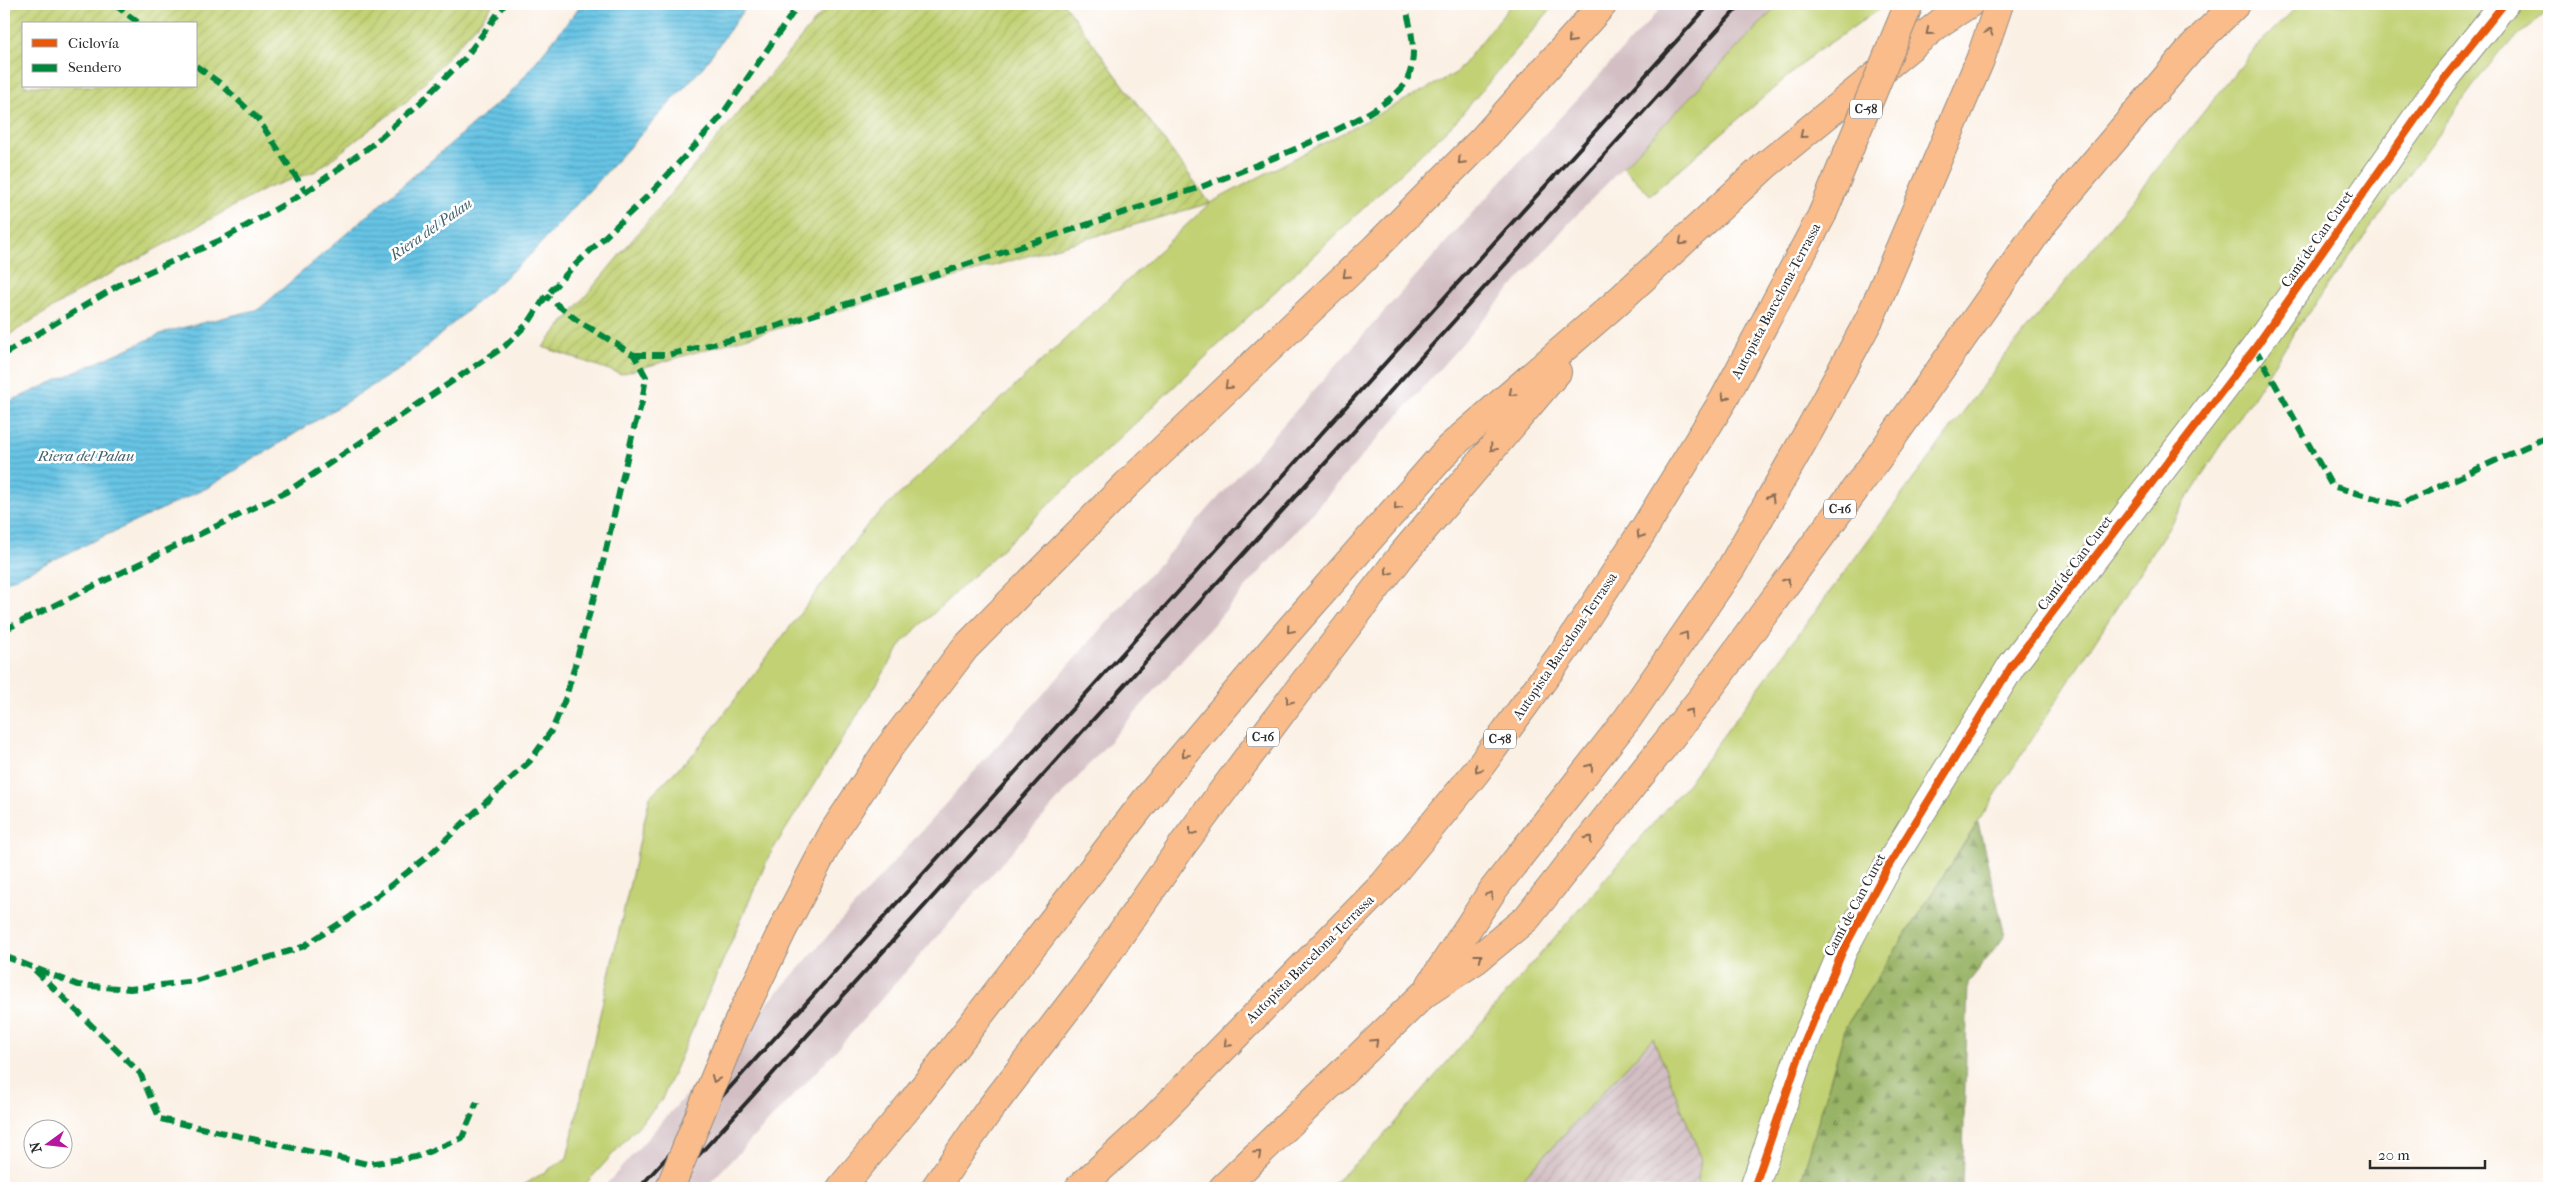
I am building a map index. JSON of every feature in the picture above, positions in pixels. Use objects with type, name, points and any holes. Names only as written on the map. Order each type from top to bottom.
[{"type":"highway","points":[[670,1188],[733,1033],[783,929],[834,831],[888,749],[965,648],[1134,477],[1395,228],[1483,138],[1603,4]]},
{"type":"highway","name":"Autopista Barcelona-Terrassa","points":[[1079,1188],[1146,1127],[1384,884],[1476,772],[1567,646],[1644,529],[1724,399],[1822,215],[1909,4]]},
{"type":"highway","name":"C-16","points":[[935,1188],[986,1113],[1083,988],[1190,835],[1401,556],[1615,304],[1766,165],[1941,22],[1969,4]]},
{"type":"highway","points":[[1424,994],[1493,890],[1628,718],[1730,568],[1810,429],[1870,318],[1980,60],[1999,4]]},
{"type":"highway","name":"C-16","points":[[1223,1188],[1424,994],[1476,960],[1527,918],[1705,694],[1878,458],[2044,222],[2194,45],[2236,4]]},
{"type":"highway","points":[[841,1188],[913,1101],[1145,801],[1284,636],[1450,447],[1615,304]]},
{"type":"street","name":"Camí de Can Curet","points":[[1754,1188],[1801,1051],[1844,950],[1886,870],[2012,665],[2256,348],[2443,80],[2504,4]]},
{"type":"shaded area","points":[[1665,4],[1779,4],[1568,224],[831,1056],[705,1188],[603,1188],[1472,213]]},
{"type":"shaded area","points":[[1653,1038],[1701,1157],[1697,1188],[1514,1188]]},
{"type":"green space","points":[[4,4],[493,4],[478,24],[407,101],[316,171],[267,188],[86,287],[4,338]]},
{"type":"green space","points":[[829,4],[1064,4],[1210,203],[621,374],[543,347]]},
{"type":"green space","points":[[1512,4],[1555,4],[1456,121],[903,642],[769,856],[661,1101],[582,1188],[519,1188],[567,1158],[650,796],[696,751],[868,524],[1210,203],[1456,73]]},
{"type":"green space","points":[[1779,4],[1887,4],[1815,53],[1650,195],[1623,167]]},
{"type":"green space","points":[[2300,4],[2549,4],[2549,10],[2495,56],[2298,327],[1846,1026],[1799,1188],[1697,1188],[1701,1157],[1653,1038],[1514,1188],[1327,1188],[1372,1149],[1688,783],[2007,353],[2259,44]]},
{"type":"green space","points":[[1978,823],[2005,936],[1968,983],[1962,1188],[1799,1188],[1846,1026]]},
{"type":"water","name":"Riera del Palau","points":[[582,4],[748,4],[703,67],[530,255],[406,365],[207,488],[4,583],[4,404],[165,332],[259,309],[514,89]]},
{"type":"railway","points":[[639,1188],[1710,4]]},
{"type":"railway","points":[[669,1188],[1741,4]]},
{"type":"marked path","points":[[114,4],[137,22]]},
{"type":"marked path","points":[[4,354],[119,285],[223,239],[306,192],[372,145],[421,102],[465,58],[505,4]]},
{"type":"marked path","points":[[4,630],[288,491],[505,346],[529,322],[546,296],[573,267],[651,193],[719,119],[799,4]]},
{"type":"marked path","points":[[634,355],[667,355],[734,339],[810,316],[1201,187],[1312,142],[1371,111],[1393,96],[1406,82],[1412,63],[1413,43],[1405,4]]},
{"type":"marked path","points":[[198,67],[221,84],[258,119],[306,192]]},
{"type":"marked path","points":[[4,956],[78,985],[130,989],[195,981],[302,947],[350,917],[427,857],[530,761],[552,730],[566,697],[599,580],[634,428],[642,402],[646,377],[634,355],[577,320],[546,296]]},
{"type":"marked path","points":[[2255,348],[2332,486],[2399,505],[2549,436]]},
{"type":"marked path","points":[[35,970],[140,1073],[160,1119],[368,1164],[416,1157],[462,1138],[477,1102]]},
{"type":"cycle path","points":[[1754,1188],[1801,1051],[1843,950],[1886,870],[2012,665],[2255,348],[2443,80],[2504,4]]}]
